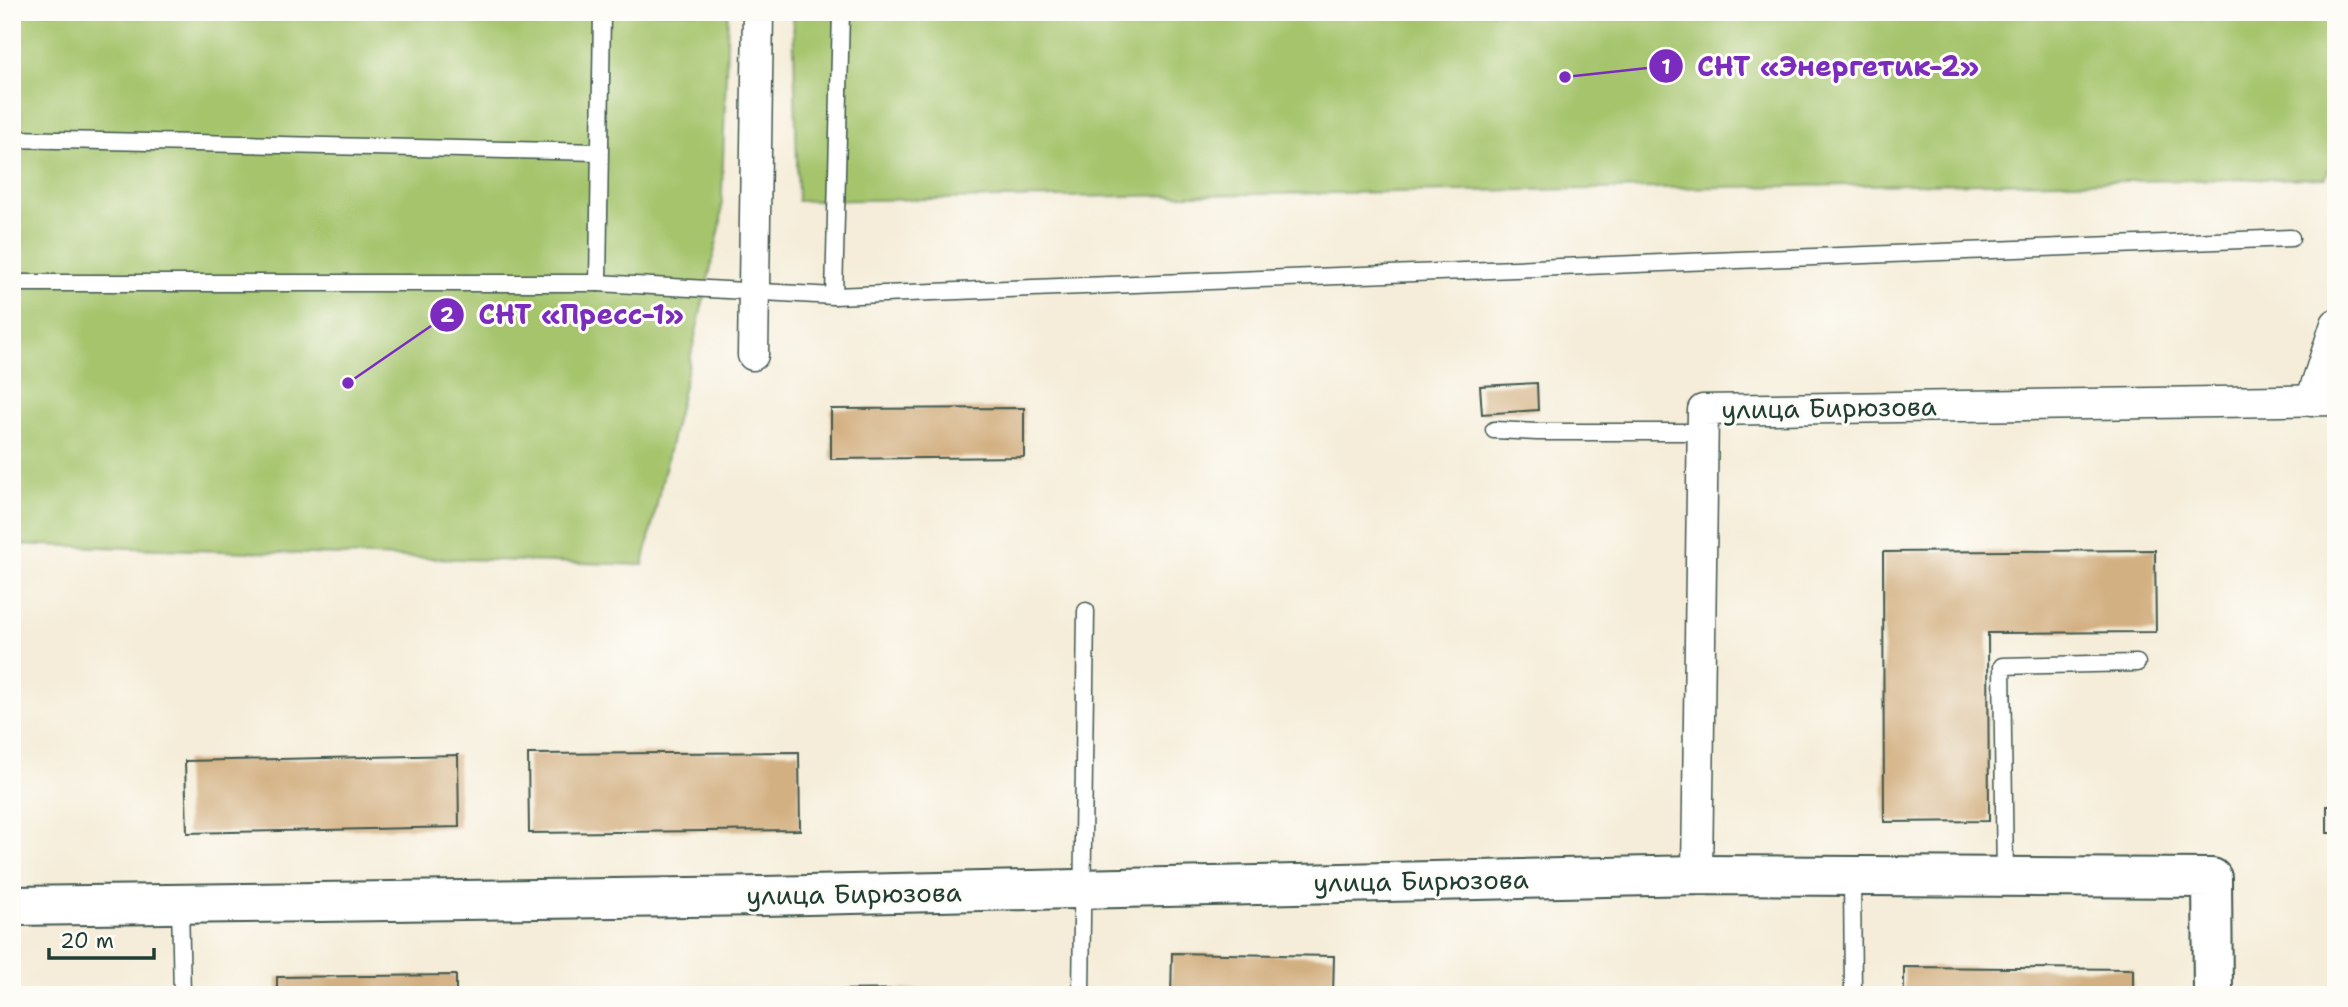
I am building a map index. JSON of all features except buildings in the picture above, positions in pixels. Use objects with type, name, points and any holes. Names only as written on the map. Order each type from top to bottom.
[{"type":"street","points":[[753,355],[758,12]]},
{"type":"street","points":[[2323,401],[2336,324]]},
{"type":"street","name":"улица Бирюзова","points":[[1697,875],[1703,410],[2323,401]]},
{"type":"street","name":"улица Бирюзова","points":[[12,906],[765,896],[1697,875],[2212,878],[2213,995]]},
{"type":"lane","points":[[597,283],[602,12]]},
{"type":"lane","points":[[834,296],[841,12]]},
{"type":"lane","points":[[12,139],[599,152]]},
{"type":"lane","points":[[12,283],[597,283],[834,296],[2291,238]]},
{"type":"lane","points":[[1494,430],[1703,432]]},
{"type":"lane","points":[[1081,995],[1086,611]]},
{"type":"lane","points":[[2005,876],[2003,666],[2137,663]]},
{"type":"lane","points":[[1852,876],[1853,995]]},
{"type":"lane","points":[[180,904],[182,995]]},
{"type":"green space","points":[[12,12],[728,12],[721,223],[643,565],[12,544]]},
{"type":"green space","points":[[793,12],[2336,12],[2336,142],[2326,178],[798,201]]},
{"type":"place","name":"СНТ «Энергетик-2»","points":[[1565,77]]},
{"type":"place","name":"СНТ «Пресс-1»","points":[[348,383]]}]
